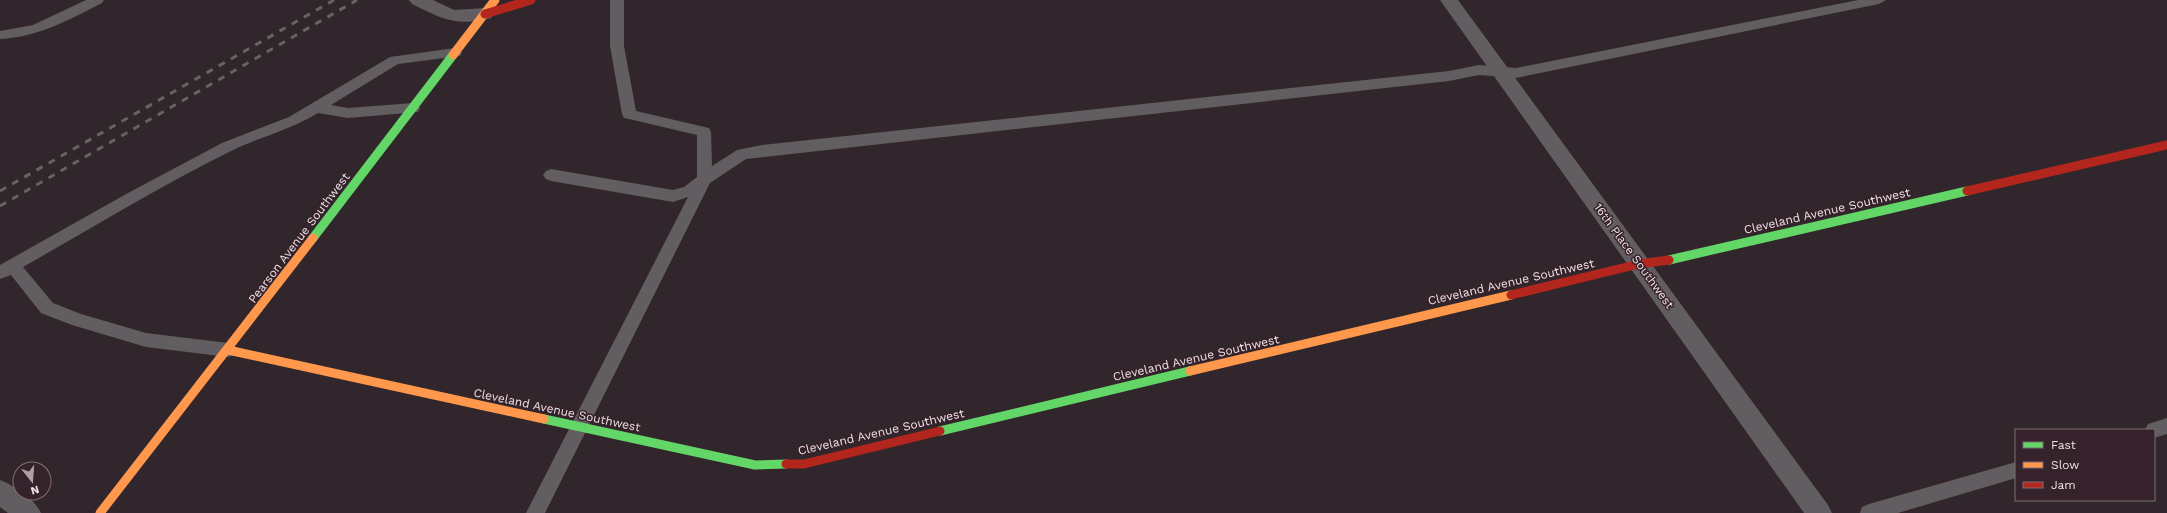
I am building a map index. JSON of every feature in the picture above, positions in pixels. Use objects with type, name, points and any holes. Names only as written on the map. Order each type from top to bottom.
[{"type":"street","points":[[418,0],[451,16],[531,0]]},
{"type":"street","name":"16th Place Southwest","points":[[1449,0],[1819,513]]},
{"type":"street","name":"Pearson Avenue Southwest","points":[[100,513],[228,350],[490,7]]},
{"type":"street","name":"Cleveland Avenue Southwest","points":[[228,350],[755,465],[804,464],[1639,264],[1672,260],[2167,144]]},
{"type":"street","points":[[0,492],[28,513]]},
{"type":"lane","points":[[0,35],[17,35],[46,25],[97,0]]},
{"type":"lane","points":[[535,513],[705,178],[704,132],[629,114],[617,46],[617,0]]},
{"type":"lane","points":[[551,175],[673,196],[689,191],[705,178],[742,154],[762,150],[1449,76],[1479,70],[1516,73],[1879,0]]},
{"type":"lane","points":[[228,350],[146,340],[78,320],[48,308],[6,270],[140,193],[228,148],[294,122],[395,60],[455,53]]},
{"type":"lane","points":[[316,108],[348,113],[413,108]]},
{"type":"lane","points":[[2155,430],[2167,426]]},
{"type":"lane","points":[[1868,513],[2015,470]]},
{"type":"railway","points":[[0,191],[334,0]]},
{"type":"railway","points":[[0,206],[357,0]]},
{"type":"traffic: fast","points":[[313,238],[453,55]]},
{"type":"traffic: fast","points":[[1669,260],[1967,191]]},
{"type":"traffic: fast","points":[[940,431],[1190,371]]},
{"type":"traffic: fast","points":[[544,419],[755,465],[786,464]]},
{"type":"traffic: slow","points":[[453,55],[495,0]]},
{"type":"traffic: slow","points":[[100,513],[313,238]]},
{"type":"traffic: slow","points":[[1190,371],[1511,295]]},
{"type":"traffic: slow","points":[[228,350],[544,419]]},
{"type":"traffic: jam","points":[[485,14],[531,0]]},
{"type":"traffic: jam","points":[[1967,191],[2167,145]]},
{"type":"traffic: jam","points":[[1511,295],[1639,264],[1669,260]]},
{"type":"traffic: jam","points":[[786,464],[804,464],[940,431]]}]
